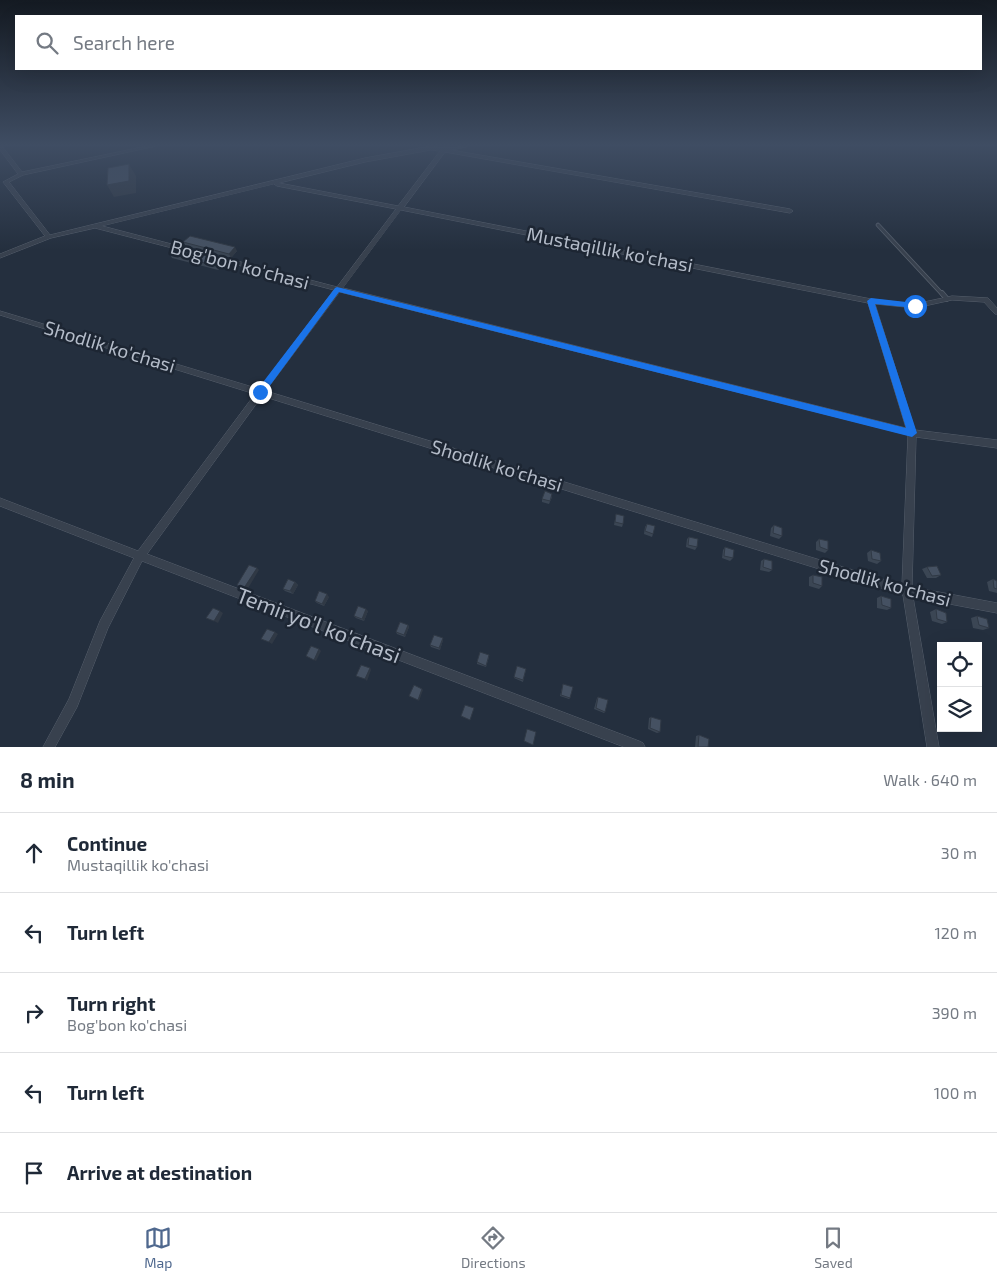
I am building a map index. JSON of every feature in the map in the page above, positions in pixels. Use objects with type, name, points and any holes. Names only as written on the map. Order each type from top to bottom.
[{"type":"street","name":"Bog'bon ko'chasi","points":[[0,256],[49,237],[281,181]]},
{"type":"street","points":[[49,747],[73,703],[104,625],[140,556],[337,289],[421,181]]},
{"type":"street","points":[[625,181],[790,211]]},
{"type":"street","points":[[3,183],[49,237]]},
{"type":"street","name":"Mustaqillik ko'chasi","points":[[272,183],[871,301],[915,306],[947,299],[986,300],[997,312]]},
{"type":"street","name":"Bog'bon ko'chasi","points":[[96,226],[337,289],[912,433],[997,444]]},
{"type":"street","points":[[871,301],[912,433],[907,591],[933,747]]},
{"type":"street","name":"Shodlik ko'chasi","points":[[0,313],[907,591],[997,608]]},
{"type":"street","name":"Temiryo'l ko'chasi","points":[[0,502],[639,747]]},
{"type":"lane","points":[[878,225],[947,299]]},
{"type":"building","points":[[107,181],[129,181],[129,181],[107,185]]},
{"type":"building","points":[[190,236],[235,247],[229,254],[183,242]]},
{"type":"building","points":[[177,248],[223,260],[216,266],[170,254]]},
{"type":"building","points":[[545,491],[552,494],[550,501],[542,499]]},
{"type":"building","points":[[616,514],[624,516],[623,524],[615,522]]},
{"type":"building","points":[[647,524],[655,526],[653,534],[645,531]]},
{"type":"building","points":[[774,525],[782,528],[782,536],[773,533]]},
{"type":"building","points":[[689,537],[698,539],[697,547],[688,545]]},
{"type":"building","points":[[819,539],[828,541],[828,550],[820,547]]},
{"type":"building","points":[[725,547],[734,550],[733,558],[724,556]]},
{"type":"building","points":[[871,550],[880,553],[881,561],[872,559]]},
{"type":"building","points":[[764,559],[772,561],[772,570],[763,567]]},
{"type":"building","points":[[249,565],[257,568],[244,588],[237,585]]},
{"type":"building","points":[[937,566],[941,575],[932,576],[927,567]]},
{"type":"building","points":[[813,575],[822,577],[822,586],[813,583]]},
{"type":"building","points":[[288,579],[295,582],[290,591],[283,589]]},
{"type":"building","points":[[993,579],[997,581],[997,589],[994,588]]},
{"type":"building","points":[[319,591],[327,594],[322,604],[315,601]]},
{"type":"building","points":[[881,596],[891,599],[891,608],[882,605]]},
{"type":"building","points":[[358,606],[366,609],[362,619],[354,616]]},
{"type":"building","points":[[213,608],[220,611],[214,621],[206,618]]},
{"type":"building","points":[[936,609],[946,613],[947,622],[937,619]]},
{"type":"building","points":[[977,616],[987,619],[989,628],[979,625]]},
{"type":"building","points":[[400,622],[408,625],[404,635],[396,632]]},
{"type":"building","points":[[267,629],[275,632],[269,642],[261,639]]},
{"type":"building","points":[[434,635],[443,638],[439,648],[430,645]]},
{"type":"building","points":[[311,646],[319,649],[314,660],[306,656]]},
{"type":"building","points":[[480,652],[489,655],[486,666],[477,662]]},
{"type":"building","points":[[361,665],[370,668],[365,679],[356,676]]},
{"type":"building","points":[[517,666],[526,669],[523,680],[514,677]]},
{"type":"building","points":[[563,684],[573,687],[570,698],[561,695]]},
{"type":"building","points":[[414,685],[422,689],[418,700],[409,696]]},
{"type":"building","points":[[598,697],[608,700],[605,712],[596,708]]},
{"type":"building","points":[[465,705],[474,708],[470,720],[461,716]]},
{"type":"building","points":[[651,717],[661,720],[660,732],[650,728]]},
{"type":"building","points":[[527,729],[536,732],[533,745],[524,741]]},
{"type":"building","points":[[699,735],[709,739],[708,747],[698,747]]},
{"type":"route","points":[[260,392],[337,289],[912,433],[871,301],[915,306]]}]
